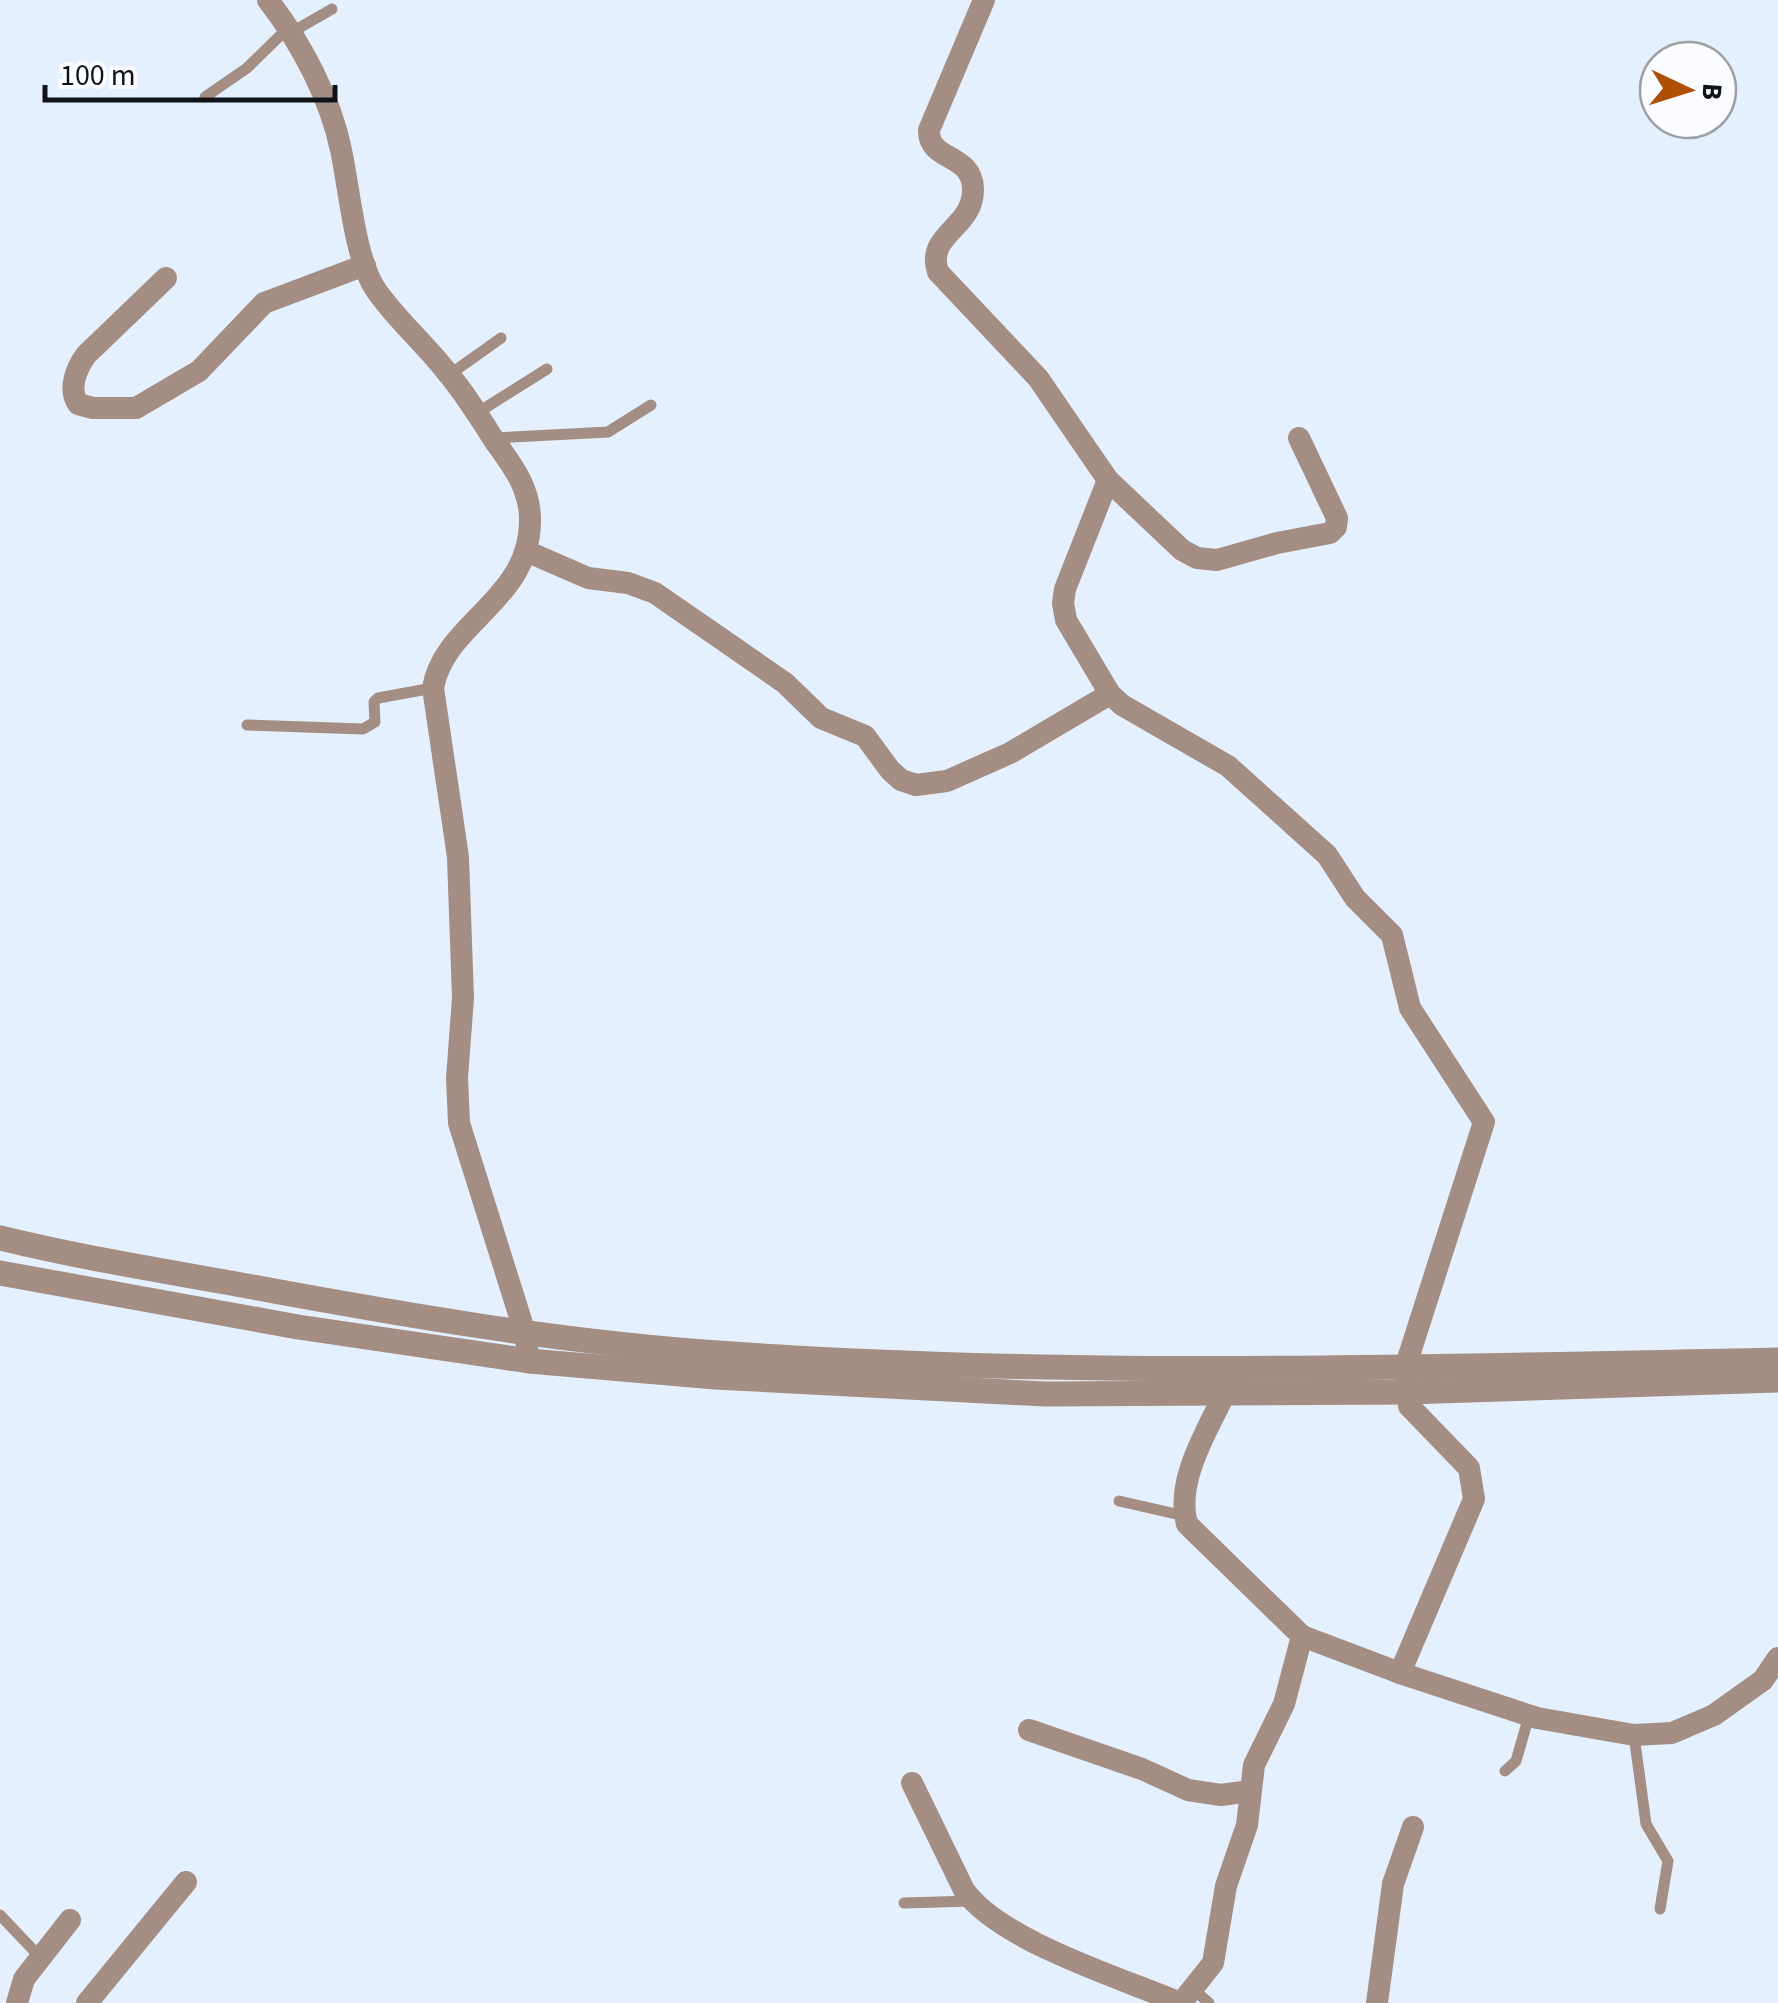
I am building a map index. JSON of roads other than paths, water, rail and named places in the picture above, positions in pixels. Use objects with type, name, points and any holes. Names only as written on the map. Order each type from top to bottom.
[{"type":"street","points":[[268,0],[290,29],[334,124],[365,266],[377,292],[449,374],[520,478],[528,500],[526,550],[498,600],[445,654],[433,688],[458,857],[463,998],[457,1078],[459,1123],[525,1333],[529,1362]]},
{"type":"street","points":[[984,0],[929,130],[934,149],[962,163],[971,175],[974,192],[970,207],[936,249],[936,266],[1038,378],[1108,480],[1182,550],[1198,558],[1238,556],[1277,542],[1330,533],[1336,527],[1337,518],[1299,438]]},
{"type":"street","points":[[166,278],[77,368],[73,392],[78,404],[136,408],[199,371],[264,303],[365,266]]},
{"type":"street","points":[[1108,480],[1065,588],[1066,620],[1110,694],[1122,705],[1228,766],[1327,855],[1355,898],[1392,935],[1410,1008],[1484,1122],[1406,1380],[1409,1406],[1469,1468],[1474,1498],[1400,1673]]},
{"type":"street","points":[[526,550],[588,578],[655,593],[785,683],[822,718],[865,736],[890,770],[916,786],[947,781],[1010,753],[1110,694]]},
{"type":"street","points":[[0,1238],[325,1300],[525,1333],[717,1353],[1406,1380],[1778,1380]]},
{"type":"street","points":[[0,1273],[298,1327],[529,1362],[715,1377],[1045,1394],[1225,1393],[1778,1360]]},
{"type":"street","points":[[1225,1393],[1187,1484],[1185,1516],[1190,1530],[1302,1636],[1530,1716],[1634,1735],[1672,1734],[1694,1726],[1763,1680],[1778,1658]]},
{"type":"street","points":[[912,1783],[972,1901],[1013,1933],[1191,2000],[1213,1964],[1226,1886],[1247,1825],[1254,1765],[1284,1704],[1302,1636]]},
{"type":"street","points":[[1029,1730],[1142,1769],[1188,1790],[1221,1795],[1250,1791]]},
{"type":"street","points":[[1377,2003],[1393,1884],[1413,1827]]},
{"type":"street","points":[[87,2003],[186,1882]]},
{"type":"street","points":[[17,2003],[24,1979],[70,1920]]},
{"type":"lane","points":[[205,98],[247,68],[290,29],[332,10]]},
{"type":"lane","points":[[449,374],[501,338]]},
{"type":"lane","points":[[476,413],[547,369]]},
{"type":"lane","points":[[494,438],[608,432],[651,405]]},
{"type":"lane","points":[[246,726],[363,729],[375,722],[374,702],[378,698],[433,688]]},
{"type":"lane","points":[[1119,1501],[1185,1516]]},
{"type":"lane","points":[[1504,1771],[1516,1761],[1530,1716]]},
{"type":"lane","points":[[1634,1735],[1646,1824],[1668,1861],[1660,1909]]},
{"type":"lane","points":[[904,1903],[972,1901]]},
{"type":"lane","points":[[0,1915],[39,1956]]}]
